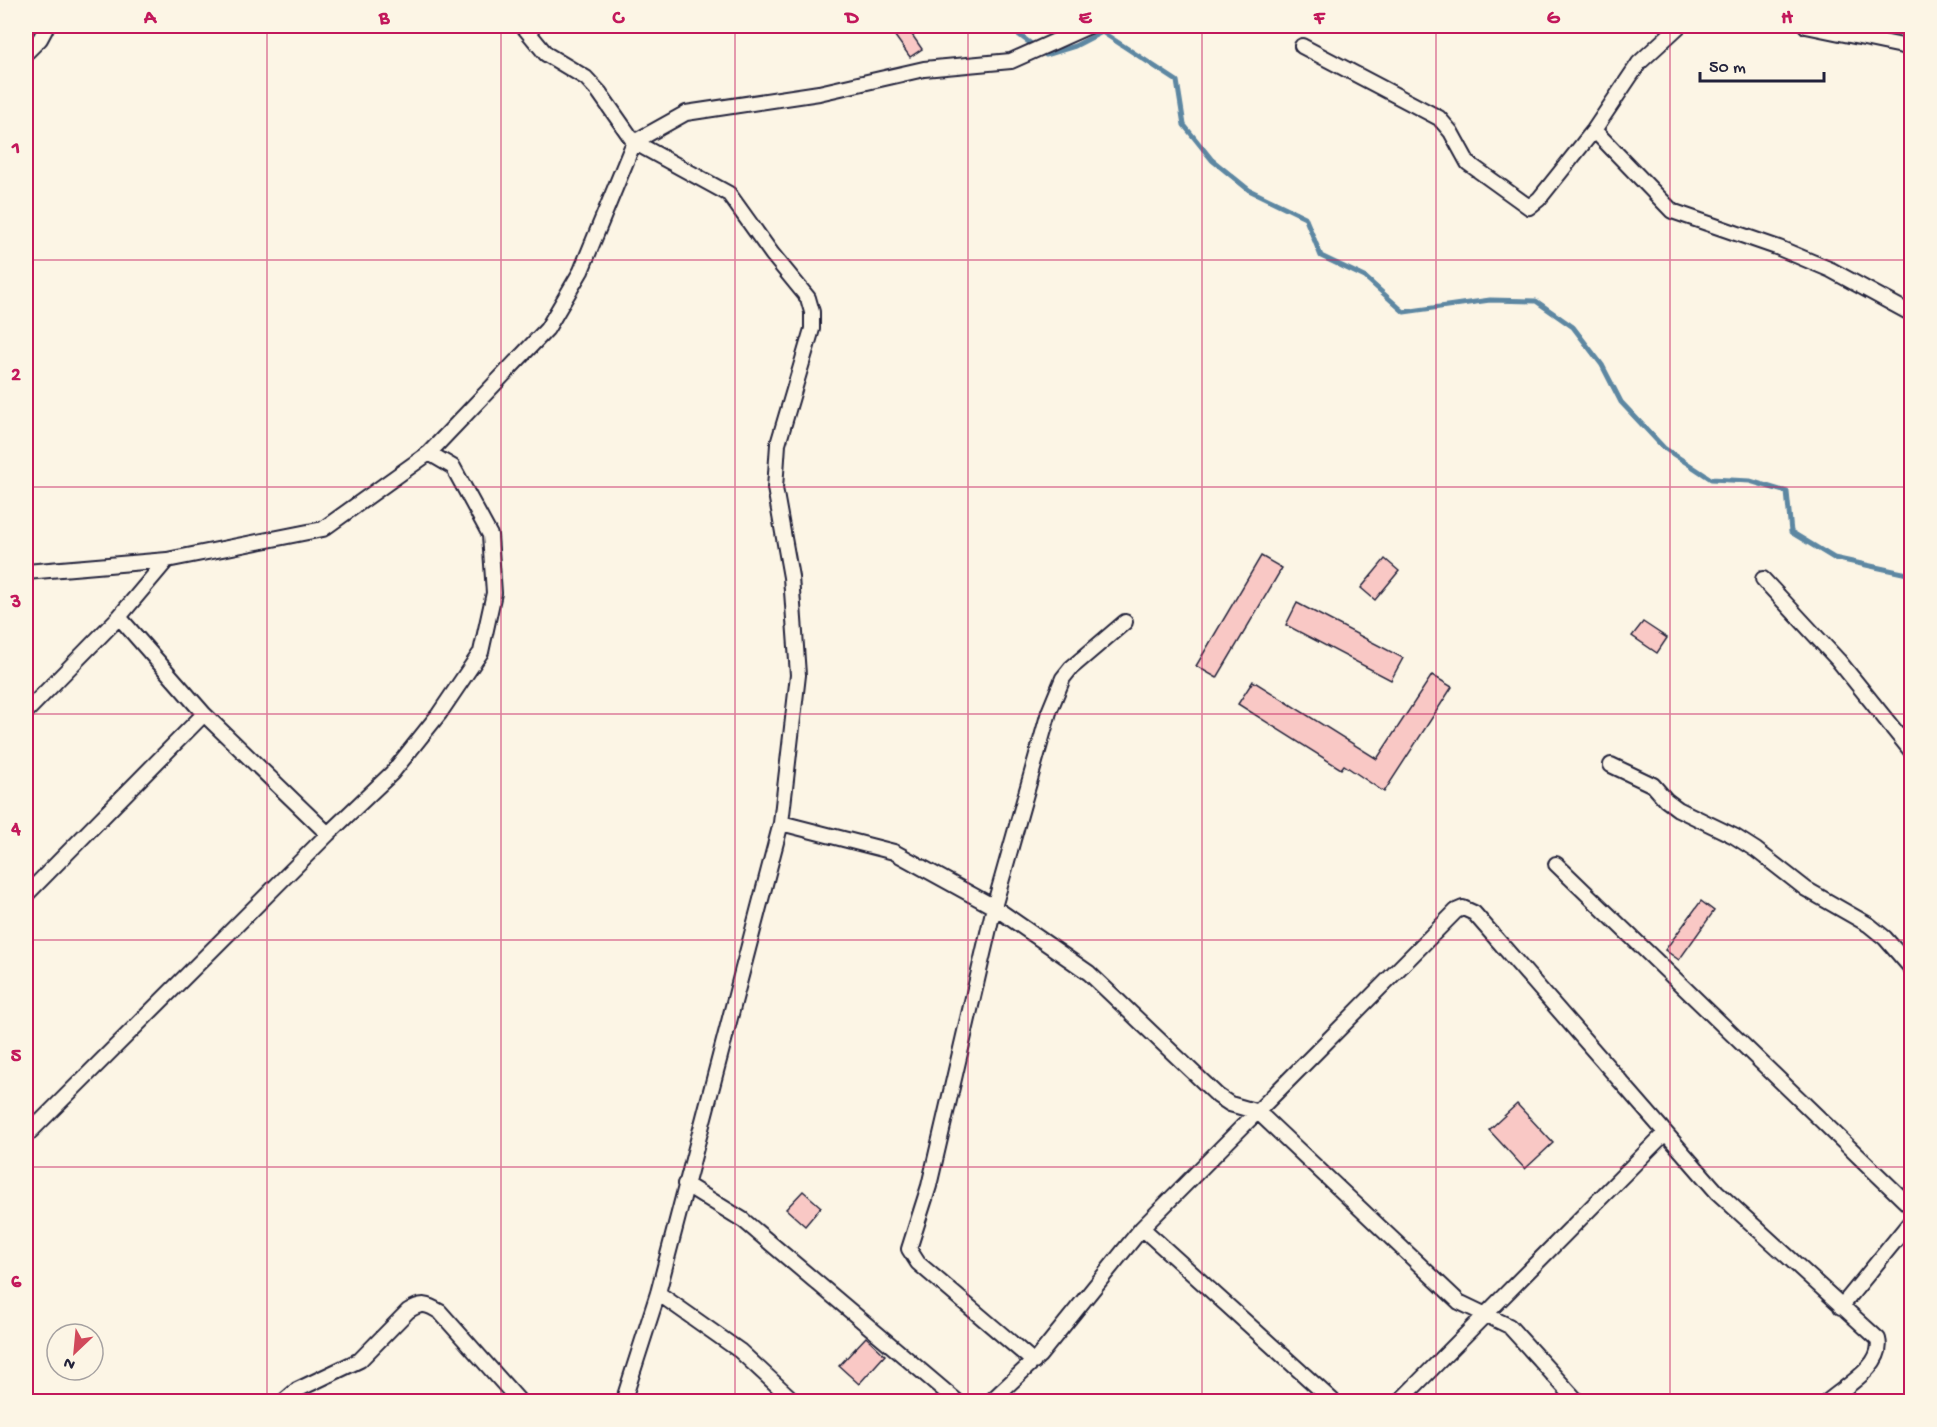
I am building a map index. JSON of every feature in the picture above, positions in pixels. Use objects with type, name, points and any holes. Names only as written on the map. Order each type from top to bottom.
[{"type":"street","points":[[26,54],[40,39],[47,26]]},
{"type":"street","points":[[523,26],[546,54],[586,78],[599,92],[634,142],[729,194],[772,254],[808,298],[812,312],[812,329],[778,444],[775,488],[791,577],[798,675],[782,823],[658,1293],[623,1401]]},
{"type":"street","points":[[26,572],[167,560],[323,529],[429,453],[547,329],[581,271],[634,142],[686,113],[819,93],[924,69],[1011,61],[1089,26]]},
{"type":"street","points":[[1302,46],[1439,118],[1451,132],[1468,163],[1529,207],[1539,199],[1594,130],[1640,63],[1679,26]]},
{"type":"street","points":[[1806,26],[1911,48]]},
{"type":"street","points":[[1594,130],[1672,211],[1779,248],[1831,270],[1911,314]]},
{"type":"street","points":[[26,1136],[392,773],[439,714],[481,652],[494,593],[490,535],[453,467],[429,453]]},
{"type":"street","points":[[26,712],[119,618],[167,560]]},
{"type":"street","points":[[1762,579],[1838,660],[1911,752]]},
{"type":"street","points":[[119,618],[204,714],[328,834]]},
{"type":"street","points":[[1034,1362],[918,1263],[909,1249],[934,1166],[994,907],[1055,695],[1071,668],[1125,622]]},
{"type":"street","points":[[26,895],[204,714]]},
{"type":"street","points":[[1611,765],[1653,785],[1666,800],[1678,809],[1756,850],[1806,889],[1869,925],[1885,938],[1911,969]]},
{"type":"street","points":[[782,823],[894,852],[994,907],[1089,973],[1218,1096],[1230,1104],[1258,1112],[1459,1302],[1509,1326],[1578,1401]]},
{"type":"street","points":[[1556,864],[1911,1208]]},
{"type":"street","points":[[990,1401],[1034,1362],[1142,1228],[1456,911],[1462,908],[1474,913],[1717,1192],[1878,1339],[1881,1347],[1875,1362],[1827,1401]]},
{"type":"street","points":[[1399,1401],[1488,1314],[1665,1133]]},
{"type":"street","points":[[685,1184],[743,1220],[958,1401]]},
{"type":"street","points":[[1841,1307],[1911,1220]]},
{"type":"street","points":[[1142,1228],[1334,1401]]},
{"type":"street","points":[[658,1293],[740,1351],[795,1401]]},
{"type":"street","points":[[283,1401],[297,1390],[360,1360],[408,1311],[418,1305],[427,1304],[440,1312],[520,1401]]},
{"type":"building","points":[[906,26],[922,49],[910,57],[892,32]]},
{"type":"building","points":[[1261,556],[1282,568],[1217,678],[1196,666]]},
{"type":"building","points":[[1385,559],[1399,571],[1375,600],[1361,588]]},
{"type":"building","points":[[1297,603],[1403,658],[1391,680],[1286,625]]},
{"type":"building","points":[[1643,622],[1667,638],[1657,653],[1632,636]]},
{"type":"building","points":[[1432,675],[1452,687],[1384,792],[1344,765],[1341,769],[1238,704],[1253,681],[1377,759]]},
{"type":"building","points":[[1701,901],[1714,911],[1679,960],[1665,950]]},
{"type":"building","points":[[1517,1104],[1553,1143],[1525,1169],[1489,1130]]},
{"type":"building","points":[[803,1191],[821,1207],[805,1226],[786,1209]]},
{"type":"building","points":[[866,1337],[885,1355],[859,1384],[839,1366]]},
{"type":"waterway","points":[[1000,26],[1014,31],[1046,55],[1075,46],[1102,32],[1177,81],[1184,125],[1212,160],[1249,190],[1305,217],[1321,256],[1365,277],[1404,312],[1490,300],[1536,301],[1573,327],[1602,365],[1621,402],[1664,448],[1711,479],[1750,481],[1787,492],[1791,532],[1834,558],[1912,575]]}]
